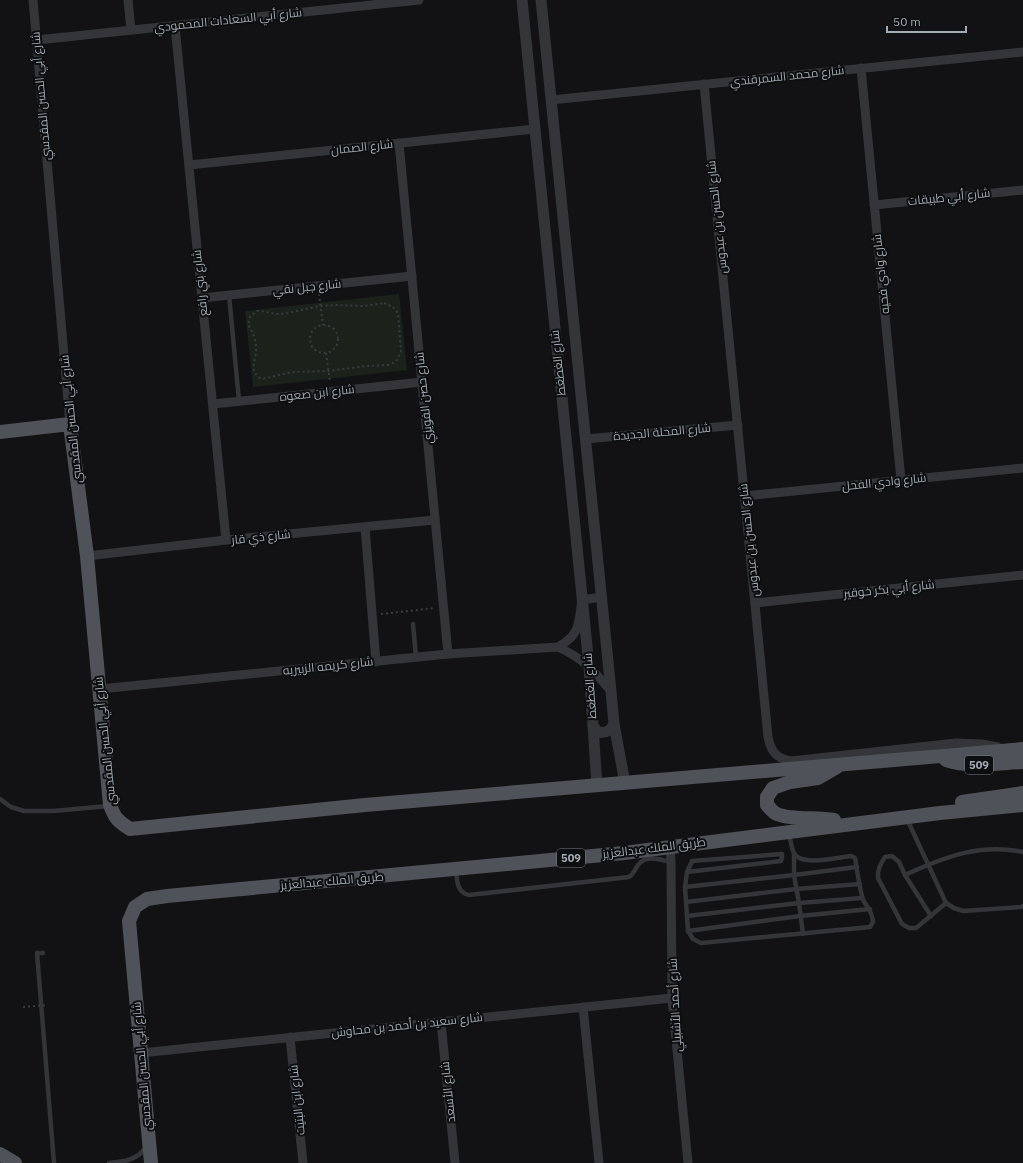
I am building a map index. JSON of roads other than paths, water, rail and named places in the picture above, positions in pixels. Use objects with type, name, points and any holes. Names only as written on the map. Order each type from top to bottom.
[{"type":"main road","points":[[0,432],[70,424]]},
{"type":"main road","name":"شارع أبي الحسن المقدسي","points":[[70,424],[87,556],[110,806],[114,816],[120,823],[130,829],[365,805],[597,786]]},
{"type":"main road","name":"509","points":[[597,786],[1018,750]]},
{"type":"main road","name":"509","points":[[936,756],[957,764],[980,765],[1023,762]]},
{"type":"main road","points":[[841,765],[818,778],[790,782],[773,788],[767,796],[767,806],[775,814],[788,817],[825,818],[854,824]]},
{"type":"main road","name":"509","points":[[940,812],[951,806],[964,802],[1023,793]]},
{"type":"main road","name":"طريق الملك عبدالعزيز","points":[[129,921],[135,907],[147,899],[154,898],[624,853],[788,831],[906,818],[940,812],[1023,805]]},
{"type":"main road","name":"شارع أبي الحسن المقدسي","points":[[129,921],[151,1163]]},
{"type":"main road","points":[[0,1154],[15,1163]]},
{"type":"street","name":"شارع أبي الحسن المقدسي","points":[[33,0],[70,424]]},
{"type":"street","points":[[128,0],[131,30]]},
{"type":"street","name":"شارع أبي السعادات المحمودي","points":[[37,40],[419,0]]},
{"type":"street","name":"شارع الغطغط","points":[[522,0],[582,600],[597,786]]},
{"type":"street","name":"شارع الغطغط","points":[[541,0],[614,724],[624,783]]},
{"type":"street","name":"شارع بني رافع","points":[[175,26],[226,540]]},
{"type":"street","name":"شارع محمد السمرقندي","points":[[551,100],[1023,52]]},
{"type":"street","points":[[529,66],[548,63]]},
{"type":"street","name":"شارع وادي فحيه","points":[[861,68],[901,480]]},
{"type":"street","name":"شارع الحسن بن عبدوس","points":[[704,84],[770,747],[773,752],[781,758],[792,761],[956,743],[982,744],[1018,750]]},
{"type":"street","name":"شارع الصمان","points":[[188,165],[535,129]]},
{"type":"street","name":"شارع حصن الفويزي","points":[[399,143],[448,654]]},
{"type":"street","name":"شارع أبي طبيقات","points":[[874,205],[1023,190]]},
{"type":"street","name":"شارع جبل نقي","points":[[202,298],[412,276]]},
{"type":"street","name":"شارع ابن صعوه","points":[[213,404],[422,382]]},
{"type":"street","name":"شارع المحلة الجديدة","points":[[586,439],[738,425]]},
{"type":"street","name":"شارع وادي الفحل","points":[[744,496],[1023,468]]},
{"type":"street","name":"شارع ذي قار","points":[[87,556],[226,540],[435,520]]},
{"type":"street","points":[[365,527],[376,662]]},
{"type":"street","name":"شارع أبي بكر خوقير","points":[[755,603],[1023,575]]},
{"type":"street","points":[[558,647],[572,637],[577,628],[582,600],[602,597]]},
{"type":"street","points":[[558,647],[575,656],[588,666],[611,691]]},
{"type":"street","name":"شارع كريمه الزبيريه","points":[[100,689],[448,654],[558,647]]},
{"type":"street","name":"شارع الغطغط","points":[[593,726],[598,732],[606,732],[609,731],[614,724]]},
{"type":"street","name":"شارع أحمد الأشبيلي","points":[[670,846],[672,998],[688,1163]]},
{"type":"street","name":"شارع سعيد بن أحمد بن محاوش","points":[[141,1053],[672,998]]},
{"type":"street","points":[[584,1007],[599,1163]]},
{"type":"street","name":"شارع الأسعد","points":[[441,1022],[454,1163]]},
{"type":"street","name":"شارع ابن البتيت","points":[[290,1037],[303,1163]]},
{"type":"lane","points":[[228,295],[238,401]]},
{"type":"lane","points":[[413,624],[416,657]]},
{"type":"lane","points":[[0,799],[11,807],[24,811],[53,811],[110,806]]},
{"type":"lane","points":[[906,818],[946,903],[963,911],[1023,906]]},
{"type":"lane","points":[[788,831],[794,854],[794,875],[802,934]]},
{"type":"lane","points":[[905,875],[928,864],[969,851],[1000,849],[1023,852]]},
{"type":"lane","points":[[687,872],[781,861],[782,854],[692,861],[687,872],[685,887],[686,916],[688,931],[693,939],[701,943],[870,927],[873,922],[873,917],[870,909],[862,898],[855,858],[851,856],[808,861],[798,858],[794,854]]},
{"type":"lane","points":[[931,916],[905,875],[899,862],[892,856],[885,857],[877,872],[878,878],[902,924],[909,928],[916,928],[931,916],[946,903]]},
{"type":"lane","points":[[455,869],[459,889],[463,893],[469,895],[629,877],[635,872],[637,866],[647,859],[652,858],[671,862]]},
{"type":"lane","points":[[685,887],[857,867]]},
{"type":"lane","points":[[686,902],[796,889],[860,884]]},
{"type":"lane","points":[[686,916],[799,903],[862,898]]},
{"type":"lane","points":[[688,931],[800,916],[870,909]]},
{"type":"lane","points":[[43,953],[37,954],[54,1163]]},
{"type":"lane","points":[[109,1163],[132,1160],[143,1152],[149,1141]]}]
